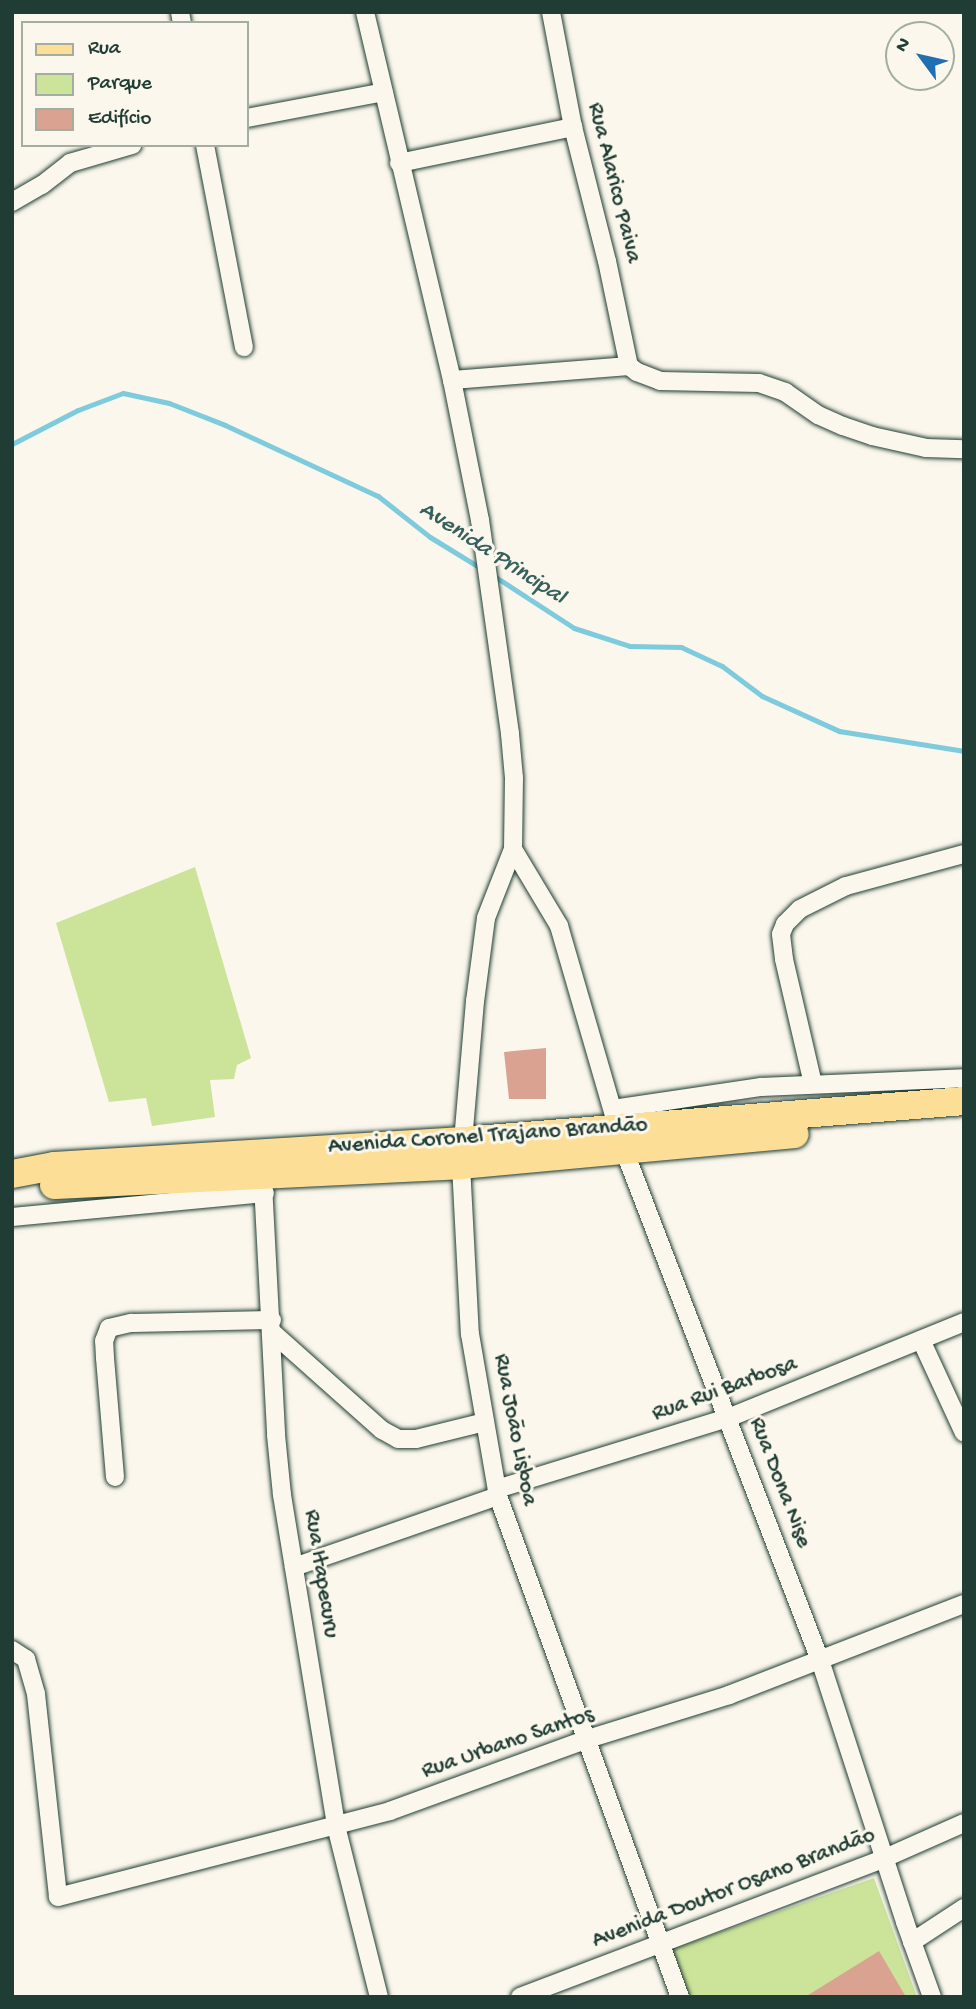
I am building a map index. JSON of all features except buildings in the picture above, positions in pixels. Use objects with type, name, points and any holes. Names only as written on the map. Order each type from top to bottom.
[{"type":"main road","name":"Avenida Coronel Trajano Brandão","points":[[12,1187],[263,1173],[462,1153],[618,1129],[964,1101]]},
{"type":"main road","name":"Avenida Coronel Trajano Brandão","points":[[618,1129],[964,1118]]},
{"type":"main road","name":"Avenida Coronel Trajano Brandão","points":[[12,1174],[54,1166],[263,1173]]},
{"type":"street","points":[[365,12],[452,380],[487,560],[514,778],[513,849],[558,926],[618,1129]]},
{"type":"street","name":"Rua Alarico Paiva","points":[[551,12],[573,127],[607,261],[629,366]]},
{"type":"street","points":[[248,118],[384,92]]},
{"type":"street","points":[[399,163],[573,127]]},
{"type":"street","points":[[12,202],[70,163],[125,147]]},
{"type":"street","points":[[205,147],[244,347]]},
{"type":"street","points":[[452,380],[629,366],[660,382],[759,383],[785,392],[818,415],[872,436],[926,448],[964,449]]},
{"type":"street","name":"Rua João Lisboa","points":[[513,849],[486,918],[475,1001],[462,1153],[470,1334],[498,1493],[658,1943],[680,1997]]},
{"type":"street","points":[[813,1084],[784,958],[782,934],[785,924],[800,909],[846,886],[964,854]]},
{"type":"street","name":"Avenida Coronel Trajano Brandão","points":[[618,1129],[761,1087],[964,1078]]},
{"type":"street","name":"Rua Dona Nise","points":[[618,1129],[820,1660],[932,1997]]},
{"type":"street","points":[[12,1217],[263,1173]]},
{"type":"street","name":"Rua Itapecuru","points":[[263,1173],[276,1435],[294,1567],[336,1826],[379,1997]]},
{"type":"street","name":"Rua Rui Barbosa","points":[[294,1567],[498,1493],[728,1418],[964,1321]]},
{"type":"street","points":[[115,1477],[104,1340],[110,1328],[131,1323],[272,1326],[382,1430],[398,1439],[416,1438],[485,1422]]},
{"type":"street","points":[[921,1340],[964,1433]]},
{"type":"street","name":"Rua Urbano Santos","points":[[12,1650],[26,1659],[34,1685],[58,1897],[336,1826],[488,1778],[588,1740],[680,1712],[964,1604]]},
{"type":"street","name":"Avenida Doutor Osano Brandão","points":[[520,1997],[885,1858],[964,1823]]},
{"type":"street","points":[[912,1942],[964,1908]]},
{"type":"green space","points":[[195,867],[251,1058],[237,1065],[234,1079],[210,1080],[215,1117],[152,1126],[146,1098],[109,1102],[56,923]]},
{"type":"green space","points":[[874,1878],[917,1997],[689,1997],[669,1950]]},
{"type":"waterway","name":"Avenida Principal","points":[[12,444],[78,410],[123,393],[169,403],[225,425],[378,496],[430,537],[482,569]]},
{"type":"waterway","name":"Avenida Principal","points":[[494,576],[574,628],[630,646],[681,647],[722,666],[762,696],[839,731],[964,751]]}]
